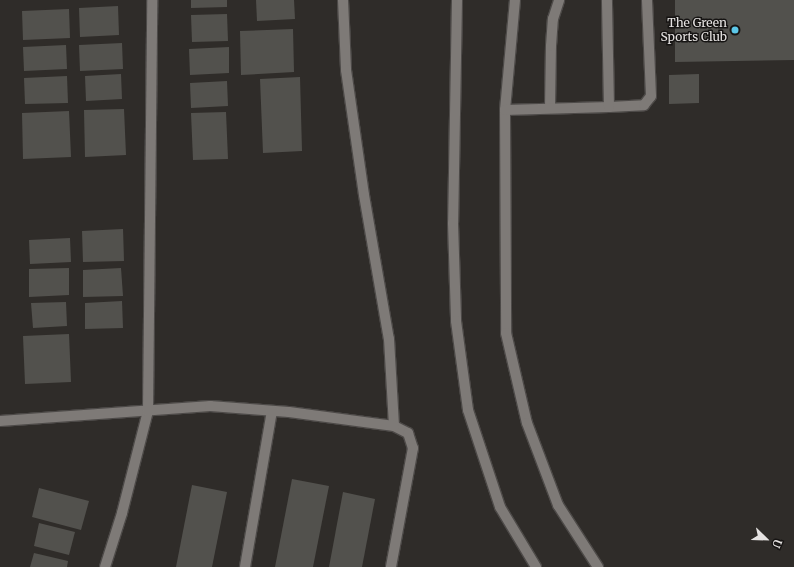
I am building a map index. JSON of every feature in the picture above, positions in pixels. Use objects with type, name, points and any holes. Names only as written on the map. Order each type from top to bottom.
[{"type":"street","points":[[105,567],[122,512],[148,411],[152,0]]},
{"type":"street","points":[[343,0],[346,70],[364,195],[389,339],[394,426]]},
{"type":"street","points":[[457,0],[454,230],[456,321],[468,410],[500,507],[536,567]]},
{"type":"street","points":[[515,0],[506,110],[506,333],[527,423],[556,498],[598,567]]},
{"type":"street","points":[[550,108],[553,19],[559,0]]},
{"type":"street","points":[[607,0],[609,107]]},
{"type":"street","points":[[506,110],[644,105],[651,96],[647,0]]},
{"type":"street","points":[[0,421],[210,406],[272,411],[394,426],[408,433],[413,448],[391,567]]},
{"type":"street","points":[[245,567],[272,411]]},
{"type":"building","points":[[191,0],[227,0],[227,7],[191,8]]},
{"type":"building","points":[[256,0],[294,0],[295,19],[257,21]]},
{"type":"building","name":"The Green Sports Club","points":[[675,0],[794,0],[794,60],[675,62]]},
{"type":"building","points":[[118,6],[119,35],[80,37],[79,8]]},
{"type":"building","points":[[69,9],[70,38],[23,40],[22,11]]},
{"type":"building","points":[[227,14],[228,41],[192,42],[191,15]]},
{"type":"building","points":[[293,29],[294,72],[241,75],[240,31]]},
{"type":"building","points":[[122,43],[123,69],[80,71],[79,45]]},
{"type":"building","points":[[66,45],[67,69],[24,71],[23,47]]},
{"type":"building","points":[[229,47],[229,73],[190,75],[189,49]]},
{"type":"building","points":[[121,74],[122,99],[86,101],[85,76]]},
{"type":"building","points":[[699,74],[699,103],[669,104],[669,75]]},
{"type":"building","points":[[67,76],[68,103],[25,104],[24,78]]},
{"type":"building","points":[[300,77],[302,151],[263,153],[260,79]]},
{"type":"building","points":[[227,81],[228,106],[191,108],[190,83]]},
{"type":"building","points":[[124,109],[126,155],[85,157],[84,110]]},
{"type":"building","points":[[69,111],[71,157],[23,159],[22,113]]},
{"type":"building","points":[[226,112],[228,159],[193,160],[191,113]]},
{"type":"building","points":[[123,229],[124,261],[83,262],[82,231]]},
{"type":"building","points":[[70,238],[71,262],[30,264],[29,240]]},
{"type":"building","points":[[69,268],[69,295],[29,297],[29,269]]},
{"type":"building","points":[[121,268],[123,296],[83,297],[83,270]]},
{"type":"building","points":[[122,301],[123,328],[85,329],[85,303]]},
{"type":"building","points":[[66,302],[67,326],[33,328],[31,303]]},
{"type":"building","points":[[69,334],[71,382],[25,384],[23,336]]},
{"type":"building","points":[[292,479],[329,486],[313,567],[275,567]]},
{"type":"building","points":[[192,485],[227,492],[212,567],[176,567]]},
{"type":"building","points":[[39,488],[89,501],[81,530],[32,517]]},
{"type":"building","points":[[343,492],[375,499],[362,567],[329,567]]},
{"type":"building","points":[[39,523],[75,532],[69,555],[34,546]]},
{"type":"building","points":[[34,553],[68,561],[67,567],[30,567]]},
{"type":"place","name":"The Green Sports Club","points":[[735,30]]}]
